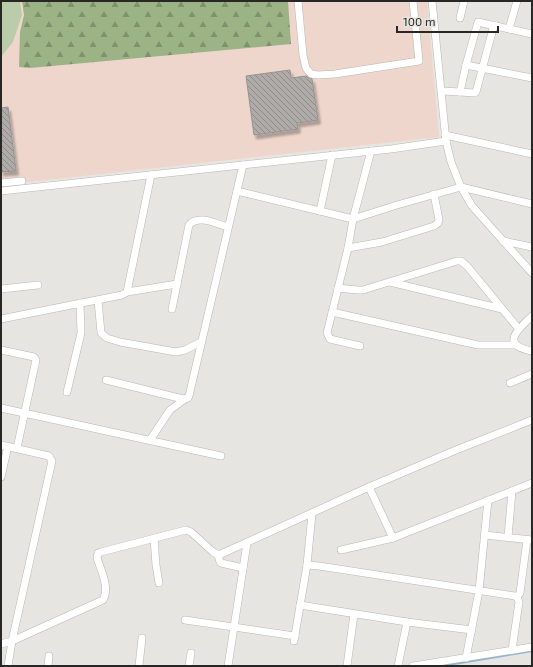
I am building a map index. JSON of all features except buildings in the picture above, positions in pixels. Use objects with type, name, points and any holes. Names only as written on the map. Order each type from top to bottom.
[{"type":"street","points":[[298,1],[300,39],[306,68],[311,74],[318,75],[335,74],[419,60],[413,1]]},
{"type":"street","points":[[432,1],[446,138],[451,162],[461,187],[472,206],[532,273]]},
{"type":"street","points":[[460,18],[464,1]]},
{"type":"street","points":[[509,29],[517,1]]},
{"type":"street","points":[[460,92],[477,23],[479,21],[532,34]]},
{"type":"street","points":[[442,91],[476,93],[494,25]]},
{"type":"street","points":[[466,65],[532,78]]},
{"type":"street","points":[[1,191],[371,151],[446,138],[532,154]]},
{"type":"street","points":[[360,346],[328,338],[327,333],[348,248],[353,219],[371,151]]},
{"type":"street","points":[[320,211],[332,155]]},
{"type":"street","points":[[150,440],[170,410],[188,398],[190,393],[243,165]]},
{"type":"street","points":[[128,292],[151,175]]},
{"type":"street","points":[[1,183],[22,181]]},
{"type":"street","points":[[237,191],[353,219],[461,187],[532,204]]},
{"type":"street","points":[[348,248],[382,242],[434,226],[439,220],[434,194]]},
{"type":"street","points":[[172,309],[190,225],[192,222],[200,220],[228,227]]},
{"type":"street","points":[[503,241],[532,247]]},
{"type":"street","points":[[338,288],[359,290],[457,260],[468,266],[518,328]]},
{"type":"street","points":[[389,282],[502,309]]},
{"type":"street","points":[[1,288],[38,284]]},
{"type":"street","points":[[1,319],[122,296],[128,292],[177,284]]},
{"type":"street","points":[[98,300],[101,333],[107,338],[120,342],[176,352],[185,350],[201,342]]},
{"type":"street","points":[[67,392],[81,333],[80,303]]},
{"type":"street","points":[[332,312],[478,345],[515,345],[523,350],[532,351]]},
{"type":"street","points":[[515,345],[515,337],[518,328],[532,316]]},
{"type":"street","points":[[1,350],[34,357],[36,360],[17,448]]},
{"type":"street","points":[[510,383],[532,374]]},
{"type":"street","points":[[106,380],[185,399]]},
{"type":"street","points":[[1,408],[220,456]]},
{"type":"street","points":[[218,555],[247,544],[369,487],[532,420]]},
{"type":"street","points":[[1,477],[5,445],[49,456],[52,461],[12,641],[8,666]]},
{"type":"street","points":[[341,550],[392,538],[532,483]]},
{"type":"street","points":[[369,487],[392,538]]},
{"type":"street","points":[[508,537],[512,491]]},
{"type":"street","points":[[466,658],[479,591],[488,500]]},
{"type":"street","points":[[185,620],[294,638],[307,565],[312,514]]},
{"type":"street","points":[[1,644],[12,641],[103,600],[106,588],[97,558],[98,553],[186,530],[191,532],[218,555],[221,563],[243,568]]},
{"type":"street","points":[[485,535],[529,540],[520,593],[517,597],[518,602],[512,650]]},
{"type":"street","points":[[154,538],[155,560],[159,583]]},
{"type":"street","points":[[228,666],[247,544]]},
{"type":"street","points":[[307,565],[517,597]]},
{"type":"street","points":[[300,605],[407,622],[472,630]]},
{"type":"street","points":[[347,666],[354,614]]},
{"type":"street","points":[[398,666],[407,622]]},
{"type":"street","points":[[139,666],[142,638]]},
{"type":"street","points":[[413,666],[532,647]]},
{"type":"street","points":[[189,666],[191,653]]},
{"type":"street","points":[[48,666],[49,656]]},
{"type":"shaded area","points":[[1,1],[427,1],[439,137],[1,185]]},
{"type":"green space","points":[[1,1],[20,1],[22,15],[13,42],[1,57]]},
{"type":"green space","points":[[22,1],[288,1],[291,44],[30,68],[19,67],[20,32],[24,15]]},
{"type":"waterway","points":[[442,666],[532,651]]}]
